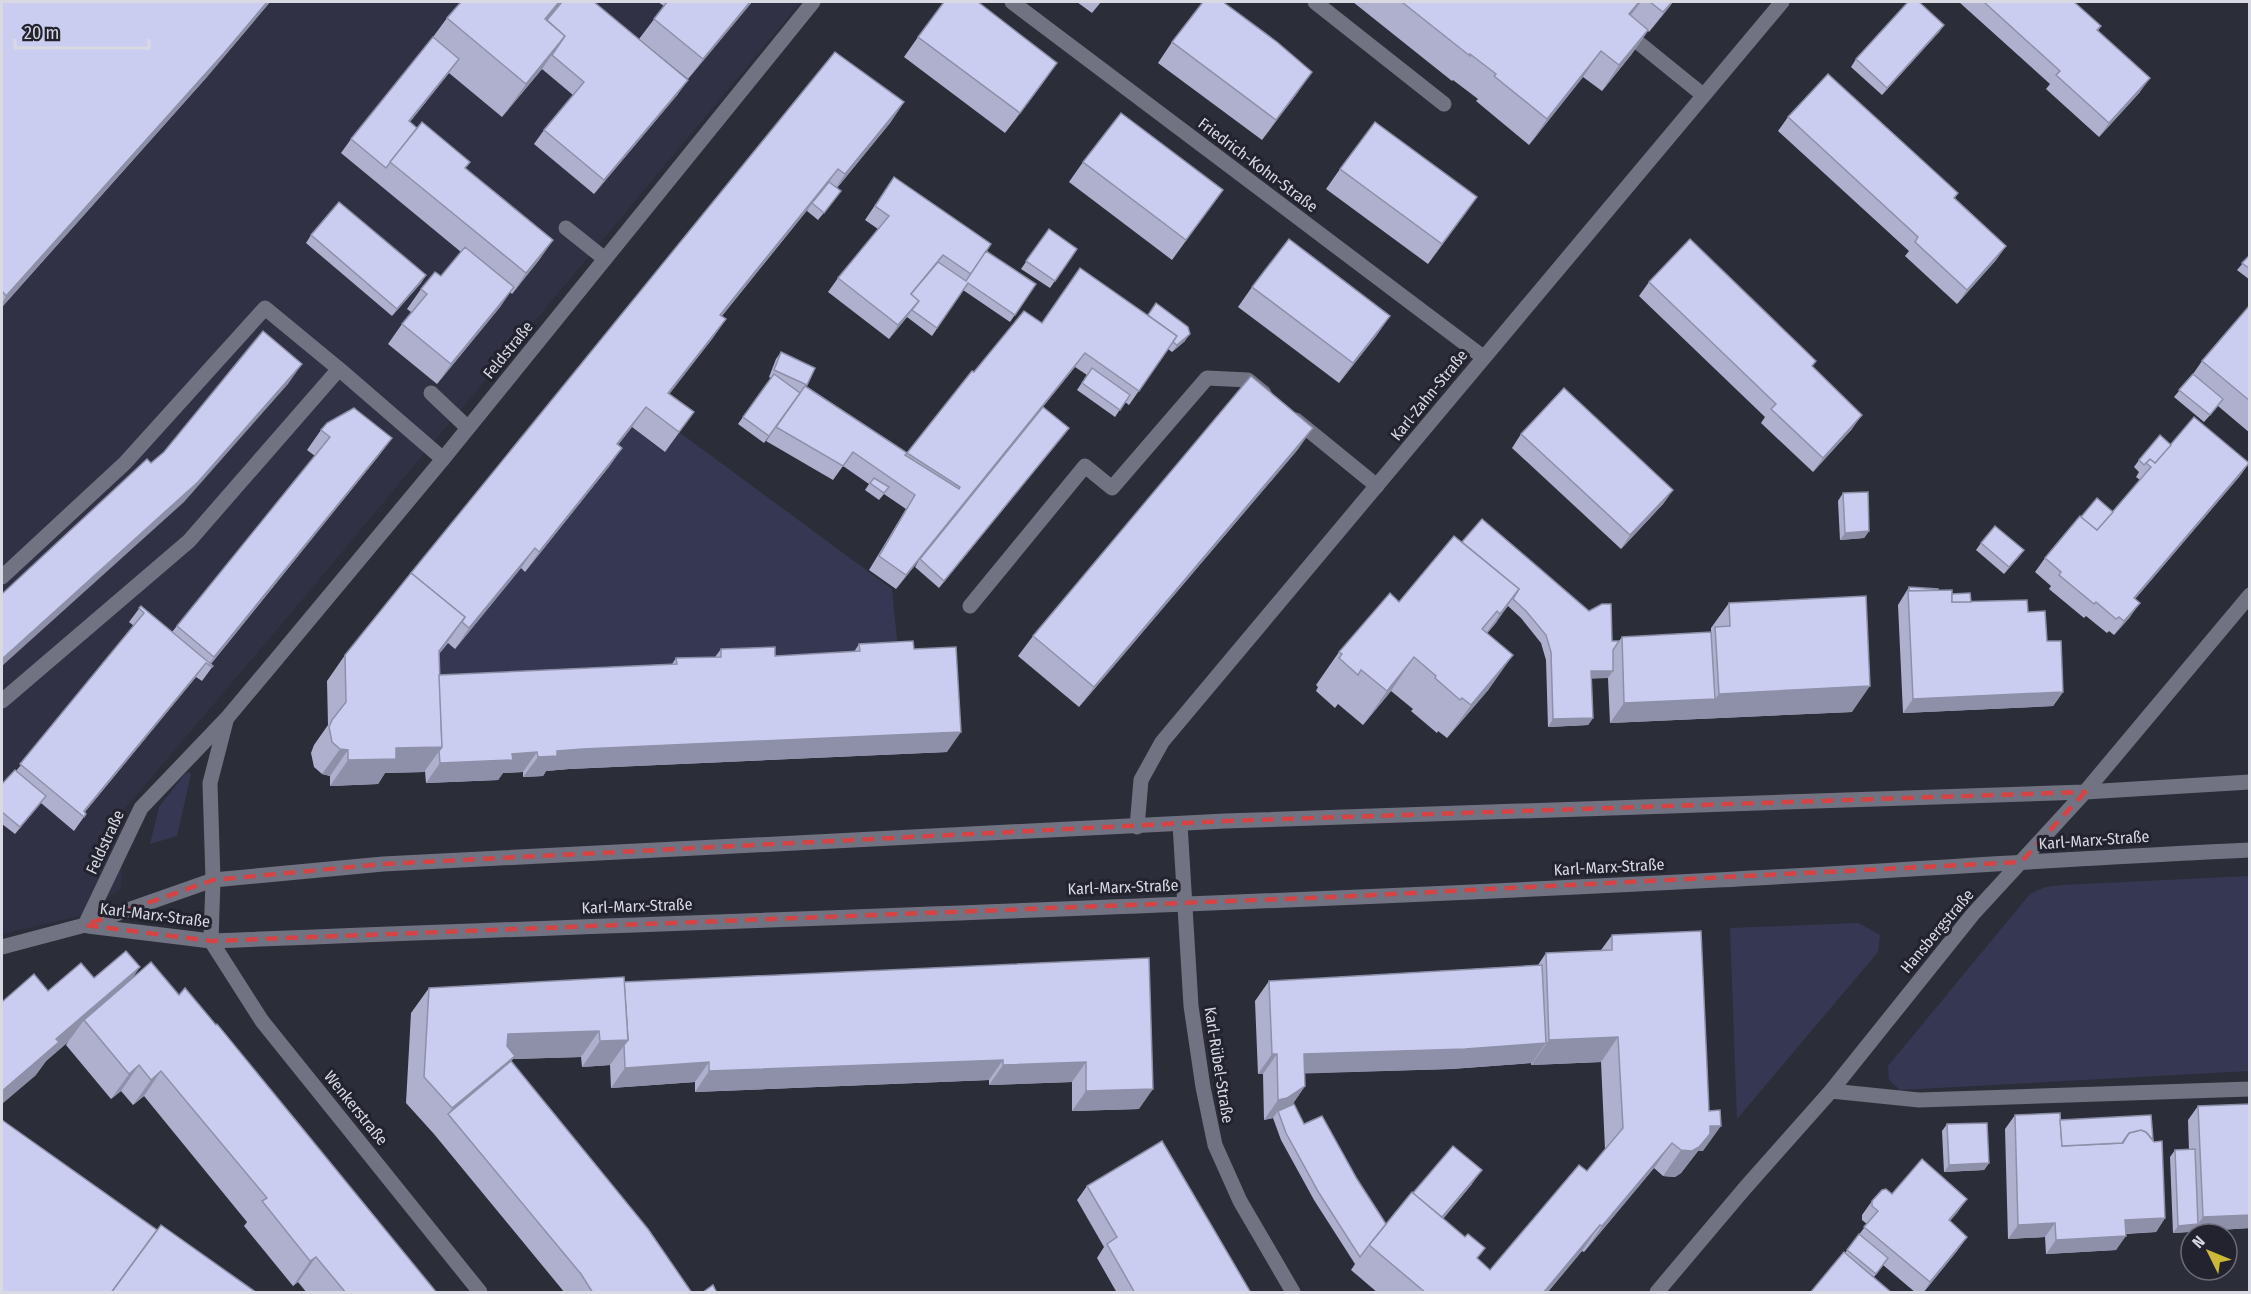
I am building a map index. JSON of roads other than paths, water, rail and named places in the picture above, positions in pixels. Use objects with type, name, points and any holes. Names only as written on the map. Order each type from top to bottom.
[{"type":"street","name":"Feldstraße","points":[[85,926],[141,808],[227,718],[443,459],[813,2]]},
{"type":"street","name":"Friedrich-Kohn-Straße","points":[[1012,2],[1483,357]]},
{"type":"street","points":[[1315,2],[1444,104]]},
{"type":"street","name":"Karl-Zahn-Straße","points":[[1137,826],[1141,780],[1162,742],[1782,2]]},
{"type":"street","points":[[1621,28],[1703,95]]},
{"type":"street","points":[[566,228],[604,260]]},
{"type":"street","points":[[2,577],[125,463],[265,308],[443,459]]},
{"type":"street","points":[[2,701],[189,541],[339,369]]},
{"type":"street","points":[[970,606],[1085,466],[1112,488],[1207,378],[1248,380],[1377,486]]},
{"type":"street","points":[[431,393],[468,428]]},
{"type":"street","name":"Hansbergstraße","points":[[1657,1293],[1745,1188],[1831,1091],[1973,914],[2085,792],[2250,595]]},
{"type":"street","name":"Feldstraße","points":[[211,941],[213,880],[210,783],[227,718]]},
{"type":"street","name":"Karl-Marx-Straße","points":[[85,926],[213,880],[383,864],[1180,824],[2085,792],[2250,782]]},
{"type":"street","name":"Karl-Rübel-Straße","points":[[1180,824],[1191,1006],[1203,1087],[1215,1144],[1240,1201],[1293,1293]]},
{"type":"street","name":"Karl-Marx-Straße","points":[[85,926],[211,941],[1719,880],[2250,850]]},
{"type":"street","points":[[2,947],[85,926]]},
{"type":"street","name":"Wenkerstraße","points":[[211,941],[262,1021],[480,1293]]},
{"type":"street","points":[[1831,1091],[1919,1100],[2250,1089]]}]
